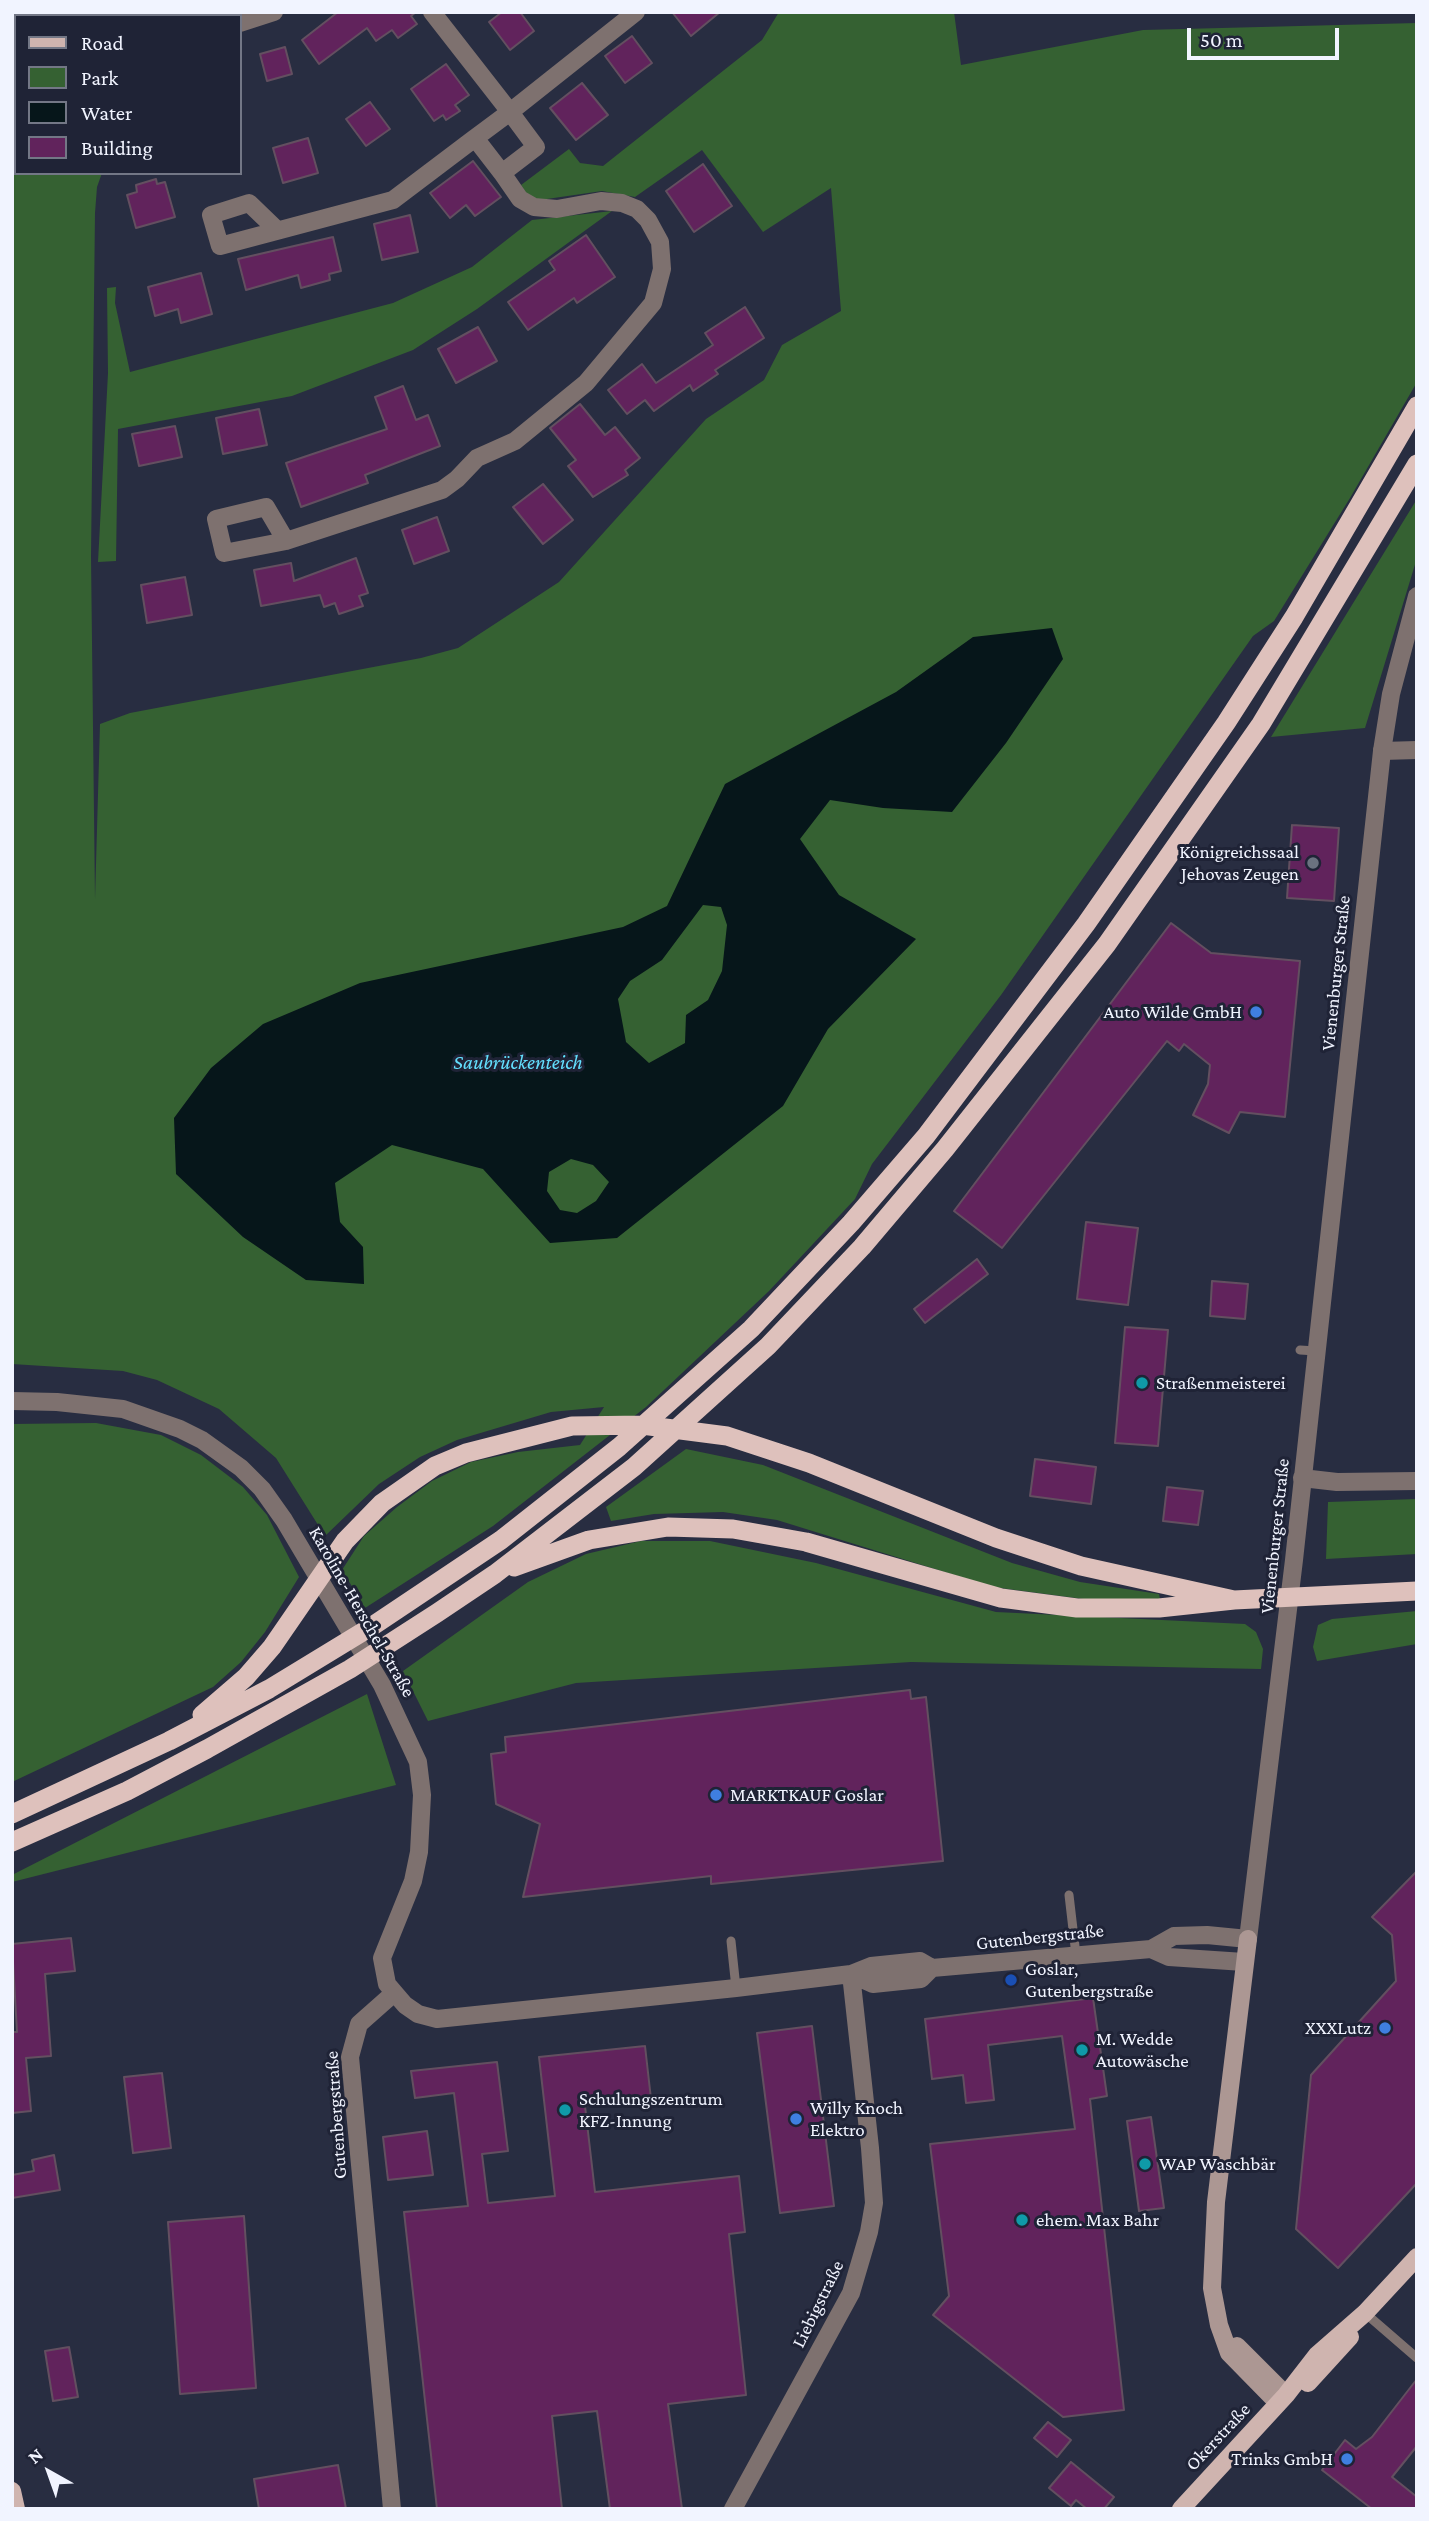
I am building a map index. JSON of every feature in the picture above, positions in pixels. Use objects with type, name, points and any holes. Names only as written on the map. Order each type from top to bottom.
[{"type":"highway","points":[[12,1814],[169,1741],[337,1649],[374,1625],[501,1540],[681,1394],[751,1329],[851,1223],[926,1136],[1086,924],[1226,723],[1301,606],[1417,406]]},
{"type":"highway","points":[[12,1842],[127,1791],[386,1646],[495,1574],[660,1445],[768,1346],[862,1247],[945,1149],[1107,944],[1261,724],[1417,464]]},
{"type":"highway","points":[[169,1741],[246,1678],[303,1605],[345,1541],[382,1503],[435,1466],[497,1443],[572,1426],[672,1426],[751,1443],[809,1463],[996,1538],[1081,1566],[1234,1600]]},
{"type":"highway","points":[[495,1574],[589,1540],[628,1531],[694,1527],[733,1529],[806,1542],[908,1573],[1027,1601],[1077,1608],[1159,1608],[1234,1600],[1417,1591]]},
{"type":"main road","name":"Vienenburger Straße","points":[[1248,1939],[1216,2202],[1212,2288],[1219,2325],[1282,2399]]},
{"type":"main road","name":"Okerstraße","points":[[1181,2509],[1282,2399],[1317,2355],[1365,2313],[1417,2257]]},
{"type":"main road","points":[[12,2491],[16,2509]]},
{"type":"street","points":[[242,22],[274,12]]},
{"type":"street","points":[[432,12],[536,147],[502,173]]},
{"type":"street","points":[[276,230],[393,200],[510,112],[635,12]]},
{"type":"street","points":[[286,541],[442,489],[457,479],[477,458],[515,441],[586,383],[653,303],[662,269],[660,242],[648,220],[637,209],[622,203],[601,201],[557,209],[534,207],[520,199],[475,138]]},
{"type":"street","name":"Vienenburger Straße","points":[[1248,1939],[1302,1478],[1308,1350],[1382,751],[1391,694],[1417,596]]},
{"type":"street","points":[[1382,751],[1417,750]]},
{"type":"street","name":"Karoline-Herschel-Straße","points":[[12,1401],[123,1409],[152,1418],[202,1440],[241,1468],[262,1489],[308,1559],[382,1685],[418,1762],[422,1795],[419,1852],[413,1881],[382,1958],[387,1984],[394,1993]]},
{"type":"street","name":"Karoline-Herschel-Straße","points":[[12,1407],[42,1402]]},
{"type":"street","points":[[1302,1478],[1337,1482],[1417,1481]]},
{"type":"street","name":"Gutenbergstraße","points":[[392,2509],[350,2057],[359,2024],[394,1993],[418,2014],[437,2019],[736,1988],[851,1974],[871,1966],[920,1961],[932,1968],[1151,1949],[1174,1936],[1208,1935],[1248,1939]]},
{"type":"street","name":"Gutenbergstraße","points":[[1151,1949],[1169,1957],[1244,1962]]},
{"type":"street","name":"Liebigstraße","points":[[733,2509],[850,2293],[869,2232],[874,2203],[851,1974]]},
{"type":"lane","points":[[1069,1895],[1076,1955]]},
{"type":"lane","points":[[731,1941],[736,1988]]},
{"type":"lane","points":[[1365,2313],[1417,2358]]},
{"type":"green space","points":[[779,12],[954,12],[961,65],[1143,30],[1417,23],[1417,382],[1274,621],[1253,636],[1001,995],[872,1164],[855,1199],[769,1291],[646,1407],[493,1526],[365,1608],[342,1570],[364,1536],[397,1507],[432,1481],[471,1462],[518,1452],[580,1445],[604,1407],[551,1412],[457,1440],[420,1457],[379,1484],[325,1536],[276,1458],[219,1409],[157,1380],[123,1371],[12,1364],[12,150],[14,146],[14,175],[101,175],[97,187],[95,213],[91,556],[95,899],[100,724],[130,713],[421,658],[458,648],[559,582],[706,419],[764,380],[782,345],[841,311],[831,188],[763,232],[702,150],[635,197],[602,191],[540,200],[528,196],[521,185],[569,149],[580,163],[603,166],[762,40]]},
{"type":"green space","points":[[612,211],[477,309],[413,350],[292,396],[118,429],[116,561],[98,562],[108,373],[107,288],[116,287],[115,303],[130,372],[393,303],[472,267],[532,220]]},
{"type":"green space","points":[[1417,499],[1417,558],[1365,728],[1271,737]]},
{"type":"green space","points":[[96,1423],[161,1435],[201,1455],[243,1487],[267,1515],[299,1577],[265,1632],[241,1662],[213,1687],[12,1782],[12,1424]]},
{"type":"green space","points":[[686,1449],[763,1465],[1012,1563],[1080,1582],[1159,1594],[1160,1599],[1091,1600],[993,1587],[777,1520],[723,1512],[654,1514],[611,1521],[606,1507]]},
{"type":"green space","points":[[1417,1499],[1417,1554],[1326,1559],[1328,1502]]},
{"type":"green space","points":[[641,1541],[710,1541],[816,1563],[996,1612],[1245,1624],[1256,1632],[1263,1649],[1261,1669],[911,1662],[576,1683],[428,1721],[403,1671],[528,1582],[586,1554]]},
{"type":"green space","points":[[1417,1611],[1417,1644],[1317,1661],[1313,1647],[1318,1625],[1332,1619]]},
{"type":"green space","points":[[367,1694],[396,1785],[12,1882],[12,1875]]},
{"type":"water","name":"Saubrückenteich","points":[[1052,628],[1063,659],[1006,743],[952,812],[883,808],[830,800],[800,839],[839,895],[916,939],[828,1029],[783,1106],[617,1238],[550,1243],[483,1169],[392,1145],[335,1183],[340,1222],[363,1247],[364,1284],[306,1280],[243,1237],[176,1174],[174,1118],[211,1068],[263,1024],[360,983],[623,927],[667,906],[725,784],[896,692],[973,637]],"holes":[[[703,905],[721,907],[727,925],[722,971],[708,1000],[686,1015],[685,1043],[649,1063],[626,1042],[618,999],[630,981],[662,960]],[[571,1159],[593,1165],[609,1182],[596,1201],[577,1213],[560,1210],[547,1191],[549,1172]]]},
{"type":"building","points":[[338,12],[416,12],[411,16],[417,24],[398,38],[392,30],[376,41],[367,28],[319,64],[302,40]]},
{"type":"building","points":[[502,12],[520,12],[534,31],[510,50],[489,22]]},
{"type":"building","points":[[672,12],[720,12],[691,36]]},
{"type":"building","points":[[632,36],[652,63],[625,83],[605,56]]},
{"type":"building","points":[[285,47],[292,74],[267,81],[260,54]]},
{"type":"building","points":[[446,64],[469,95],[455,105],[460,111],[446,120],[443,115],[434,121],[411,89]]},
{"type":"building","points":[[582,83],[608,115],[576,140],[550,108]]},
{"type":"building","points":[[370,102],[390,129],[366,146],[346,119]]},
{"type":"building","points":[[308,138],[318,173],[283,183],[273,148]]},
{"type":"building","points":[[473,161],[501,197],[475,216],[466,205],[450,218],[430,193]]},
{"type":"building","points":[[703,164],[732,206],[694,232],[666,191]]},
{"type":"building","points":[[156,179],[157,184],[165,182],[175,217],[136,228],[127,195],[137,192],[136,185]]},
{"type":"building","points":[[410,215],[418,252],[382,260],[374,224]]},
{"type":"building","points":[[586,235],[615,277],[577,303],[574,298],[528,330],[508,302],[555,270],[549,261]]},
{"type":"building","points":[[333,237],[341,271],[329,274],[330,280],[301,288],[298,275],[246,290],[238,259]]},
{"type":"building","points":[[201,273],[212,314],[181,323],[178,309],[155,316],[148,287]]},
{"type":"building","points":[[745,307],[764,338],[715,370],[718,374],[693,391],[690,385],[654,411],[645,400],[627,414],[608,390],[642,364],[656,383],[713,345],[705,333]]},
{"type":"building","points":[[478,327],[497,361],[456,383],[438,349]]},
{"type":"building","points":[[403,386],[416,420],[428,415],[440,446],[365,475],[368,483],[301,507],[286,463],[387,429],[375,397]]},
{"type":"building","points":[[580,404],[605,435],[615,427],[640,458],[625,470],[628,475],[593,497],[568,466],[576,460],[550,428]]},
{"type":"building","points":[[259,409],[267,445],[223,454],[216,418]]},
{"type":"building","points":[[175,426],[182,457],[139,466],[132,434]]},
{"type":"building","points":[[543,484],[573,520],[543,544],[513,507]]},
{"type":"building","points":[[437,517],[449,551],[414,564],[402,530]]},
{"type":"building","points":[[356,558],[368,593],[359,596],[363,606],[339,614],[335,603],[324,607],[320,595],[261,606],[254,570],[291,563],[294,581]]},
{"type":"building","points":[[185,577],[192,615],[147,623],[141,585]]},
{"type":"building","name":"Königreichssaal Jehovas Zeugen","points":[[1292,825],[1339,828],[1334,901],[1287,898]]},
{"type":"building","points":[[1171,923],[1211,953],[1300,961],[1285,1117],[1240,1112],[1229,1133],[1193,1115],[1208,1084],[1210,1065],[1184,1044],[1179,1051],[1167,1041],[1002,1248],[954,1211]]},
{"type":"building","points":[[1086,1222],[1138,1228],[1128,1305],[1077,1299]]},
{"type":"building","points":[[977,1259],[988,1274],[925,1323],[914,1309]]},
{"type":"building","points":[[1212,1281],[1248,1284],[1245,1319],[1210,1316]]},
{"type":"building","name":"Straßenmeisterei","points":[[1125,1327],[1168,1330],[1158,1446],[1115,1443]]},
{"type":"building","points":[[1035,1459],[1096,1467],[1091,1504],[1030,1496]]},
{"type":"building","points":[[1167,1487],[1203,1491],[1198,1525],[1163,1521]]},
{"type":"building","name":"MARKTKAUF Goslar","points":[[910,1690],[911,1699],[926,1697],[943,1861],[711,1884],[711,1876],[523,1897],[540,1824],[496,1804],[491,1754],[506,1752],[505,1737]]},
{"type":"building","name":"XXXLutz","points":[[1417,1871],[1417,2183],[1338,2268],[1296,2229],[1311,2075],[1396,1981],[1392,1935],[1372,1917]]},
{"type":"building","points":[[71,1938],[75,1971],[45,1974],[51,2056],[26,2058],[31,2111],[12,2113],[12,2032],[17,2032],[12,1944]]},
{"type":"building","name":"ehem. Max Bahr","points":[[1093,1998],[1107,2096],[1090,2099],[1124,2410],[1063,2417],[933,2315],[949,2296],[930,2144],[1075,2129],[1062,2036],[988,2045],[994,2100],[966,2103],[963,2075],[932,2079],[925,2019]]},
{"type":"building","name":"Willy Knoch Elektro","points":[[812,2026],[834,2206],[780,2213],[757,2033]]},
{"type":"building","points":[[645,2046],[651,2099],[585,2106],[595,2192],[739,2176],[745,2232],[729,2234],[746,2395],[668,2404],[682,2509],[610,2509],[597,2411],[552,2416],[562,2509],[437,2509],[404,2212],[468,2206],[454,2093],[415,2098],[411,2071],[497,2062],[508,2151],[482,2154],[488,2203],[555,2196],[539,2057]]},
{"type":"building","points":[[162,2073],[171,2148],[133,2153],[124,2077]]},
{"type":"building","name":"WAP Waschbär","points":[[1151,2117],[1164,2208],[1139,2211],[1127,2121]]},
{"type":"building","points":[[427,2131],[433,2175],[388,2180],[383,2137]]},
{"type":"building","points":[[54,2155],[60,2190],[12,2198],[12,2175],[34,2171],[32,2160]]},
{"type":"building","points":[[244,2216],[256,2388],[180,2394],[168,2222]]},
{"type":"building","points":[[69,2347],[78,2397],[53,2401],[45,2351]]},
{"type":"building","points":[[1417,2379],[1417,2446],[1392,2477],[1417,2497],[1417,2509],[1372,2509],[1322,2470],[1345,2440],[1356,2449],[1372,2437]]},
{"type":"building","points":[[1048,2422],[1071,2440],[1057,2457],[1034,2438]]},
{"type":"building","points":[[1071,2462],[1114,2497],[1104,2509],[1087,2509],[1076,2500],[1071,2506],[1049,2488]]},
{"type":"building","points":[[338,2465],[346,2509],[259,2509],[254,2479]]},
{"type":"place","name":"Königreichssaal Jehovas Zeugen","points":[[1313,863]]},
{"type":"place","name":"Auto Wilde GmbH","points":[[1256,1012]]},
{"type":"place","name":"Straßenmeisterei","points":[[1142,1383]]},
{"type":"place","name":"MARKTKAUF Goslar","points":[[716,1795]]},
{"type":"place","name":"Goslar, Gutenbergstraße","points":[[1011,1980]]},
{"type":"place","name":"XXXLutz","points":[[1385,2028]]},
{"type":"place","name":"M. Wedde Autowäsche","points":[[1082,2050]]},
{"type":"place","name":"Schulungszentrum KFZ-Innung","points":[[565,2110]]},
{"type":"place","name":"Willy Knoch Elektro","points":[[796,2119]]},
{"type":"place","name":"WAP Waschbär","points":[[1145,2164]]},
{"type":"place","name":"ehem. Max Bahr","points":[[1022,2220]]},
{"type":"place","name":"Trinks GmbH","points":[[1347,2459]]}]
